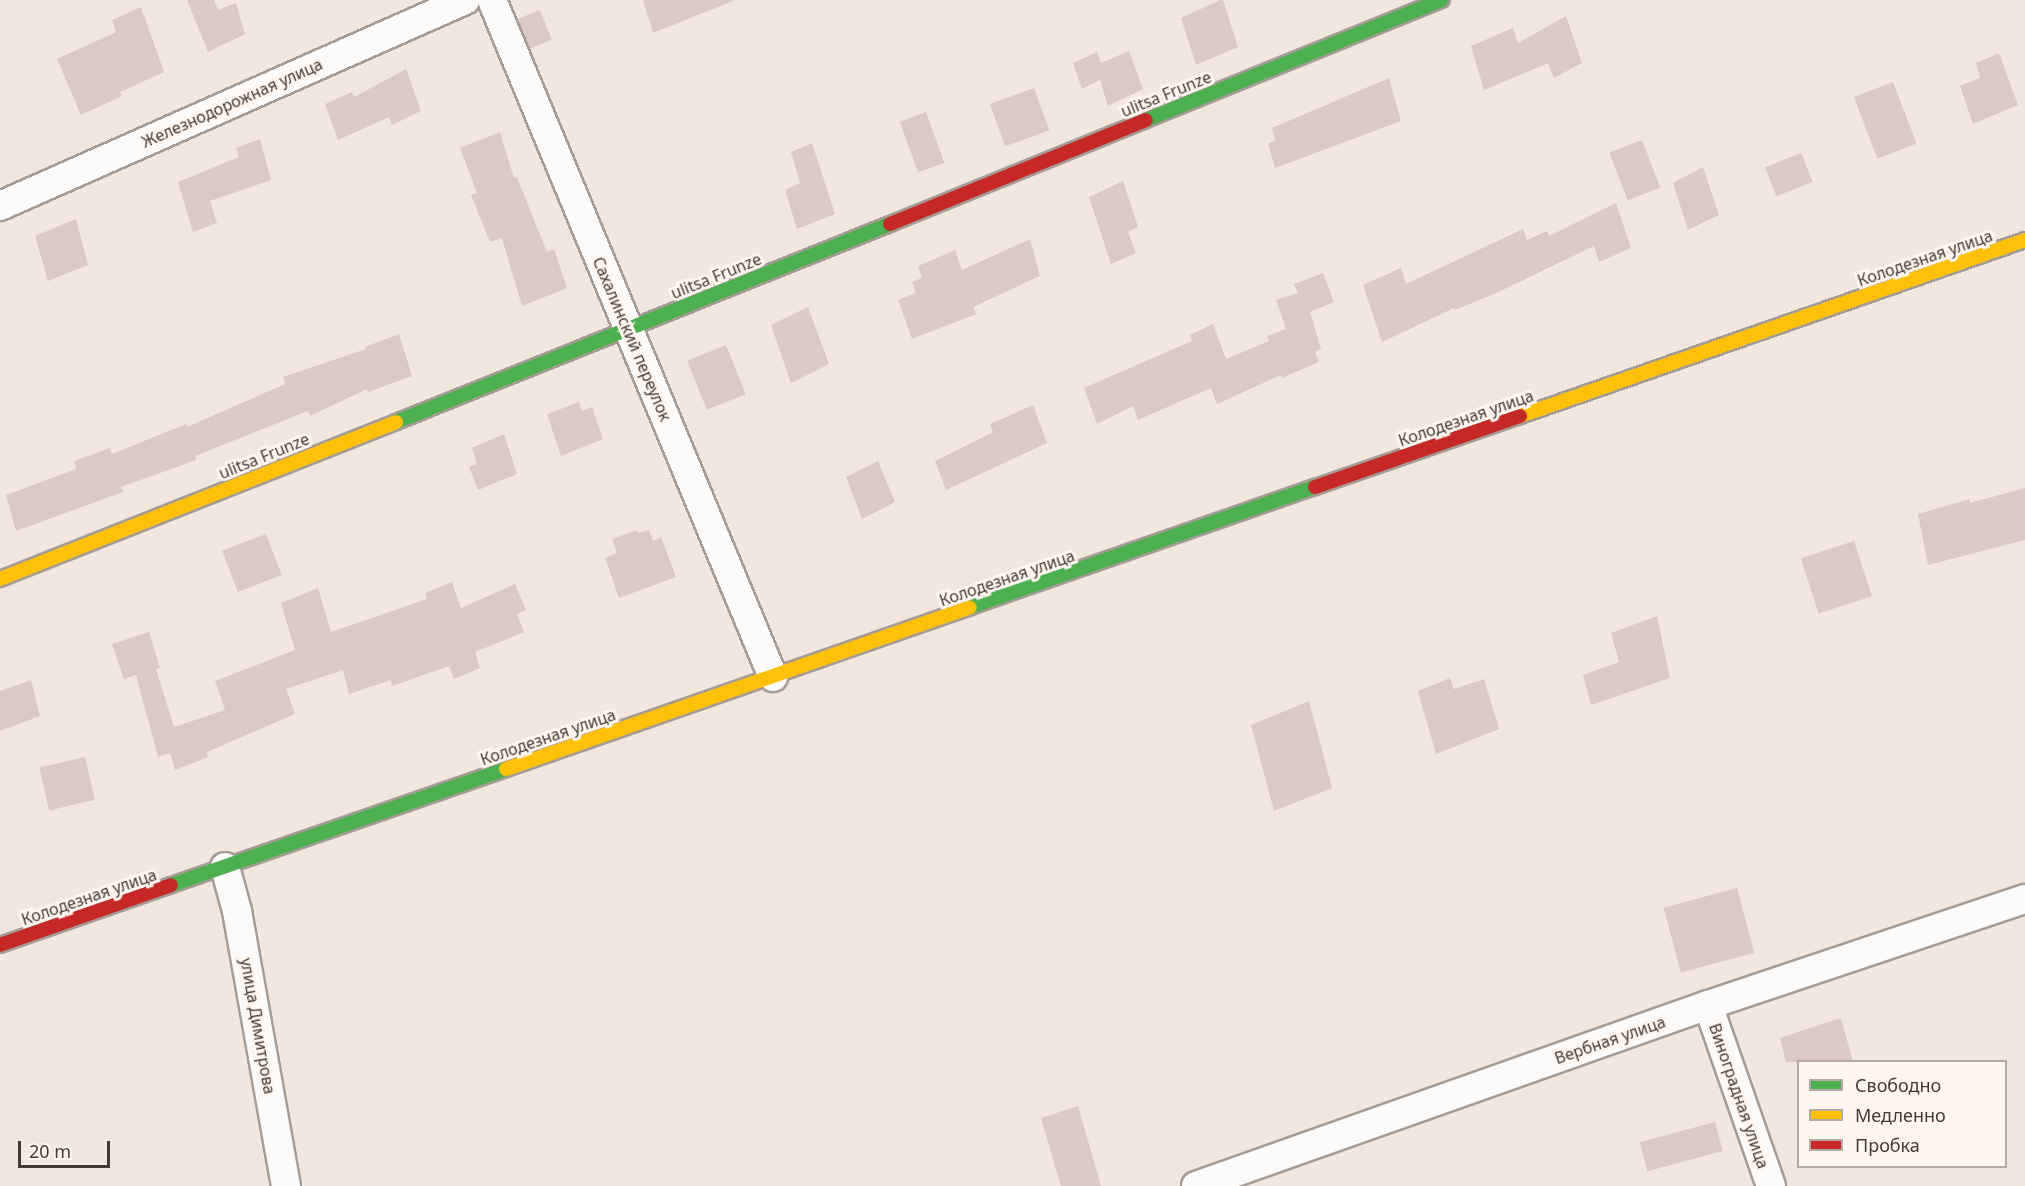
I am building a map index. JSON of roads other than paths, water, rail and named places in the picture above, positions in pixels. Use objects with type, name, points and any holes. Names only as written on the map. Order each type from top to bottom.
[{"type":"main road","name":"ulitsa Frunze","points":[[0,579],[628,329],[1442,0]]},
{"type":"main road","name":"Колодезная улица","points":[[0,945],[2025,240]]},
{"type":"street","name":"Железнодорожная улица","points":[[0,206],[465,0]]},
{"type":"street","name":"Сахалинский переулок","points":[[492,0],[773,677]]},
{"type":"street","name":"улица Димитрова","points":[[225,867],[237,911],[286,1186]]},
{"type":"street","name":"Вербная улица","points":[[1196,1186],[1708,1005],[2025,899]]},
{"type":"street","name":"Виноградная улица","points":[[1708,1005],[1771,1186]]}]
